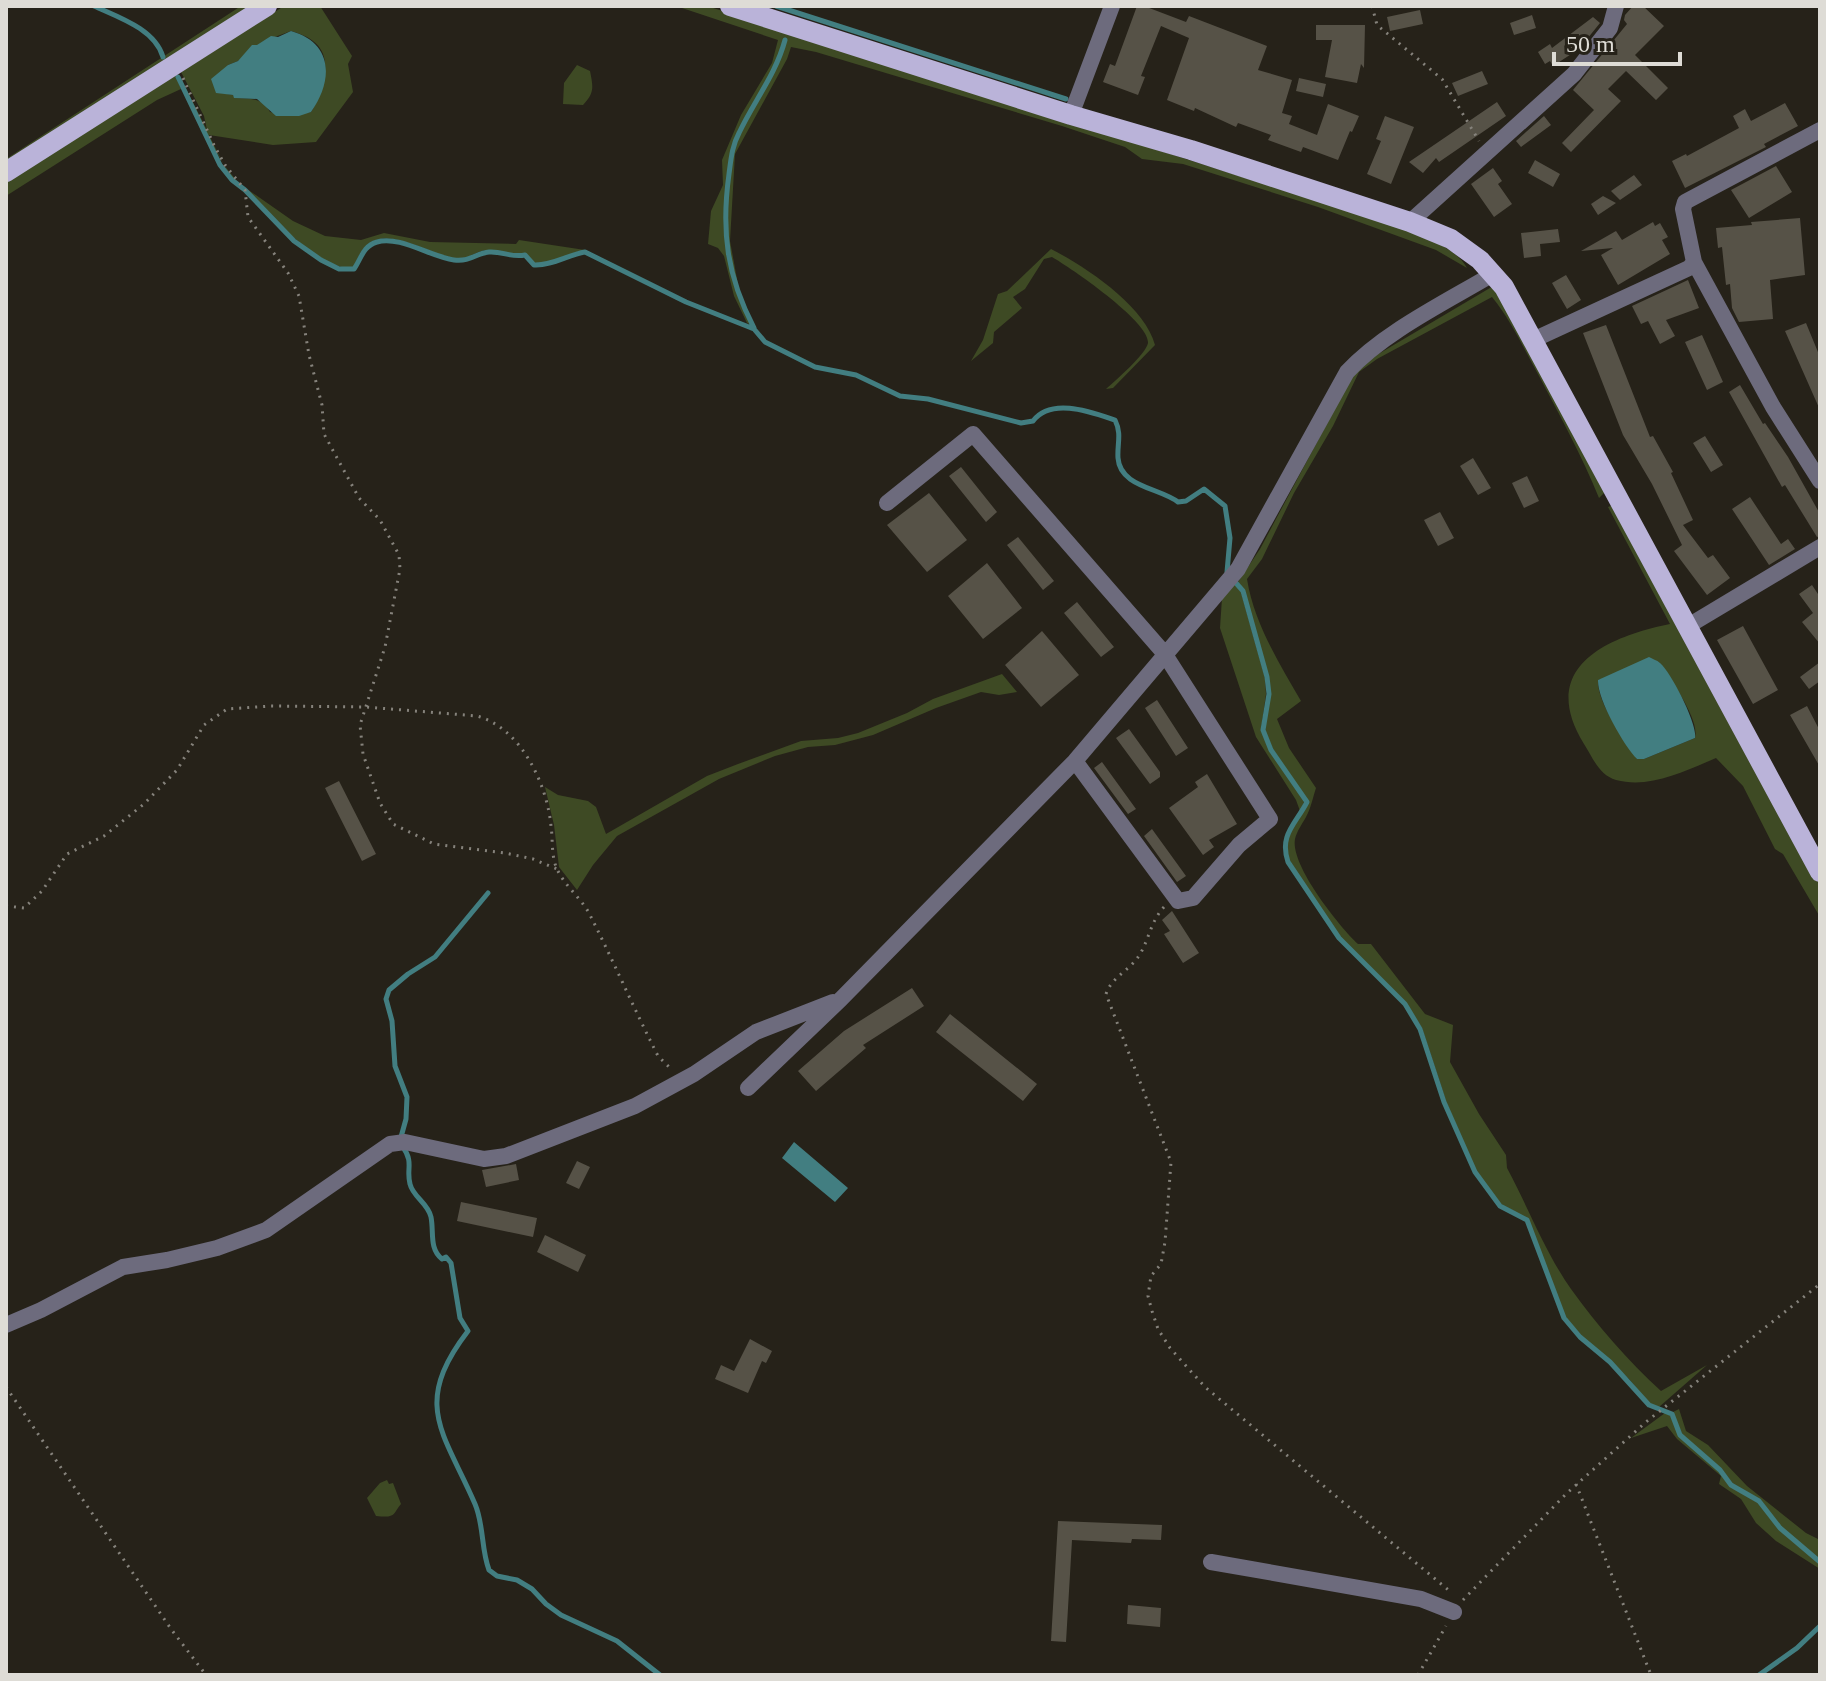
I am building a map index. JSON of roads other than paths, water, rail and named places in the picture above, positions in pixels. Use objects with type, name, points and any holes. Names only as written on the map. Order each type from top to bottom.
[{"type":"main road","points":[[6,172],[267,6]]},
{"type":"main road","points":[[730,6],[1410,222],[1451,239],[1480,260],[1504,287],[1820,872]]},
{"type":"street","points":[[1071,115],[1112,6]]},
{"type":"street","points":[[1410,222],[1574,74],[1610,28],[1616,6]]},
{"type":"street","points":[[1820,130],[1685,202],[1683,209],[1694,262],[1773,407],[1820,481]]},
{"type":"street","points":[[1533,340],[1689,268],[1694,262]]},
{"type":"street","points":[[748,1088],[841,999],[1075,761],[1238,569],[1347,372],[1359,359],[1404,328],[1493,274]]},
{"type":"street","points":[[887,503],[973,434],[1164,653],[1270,819],[1239,845],[1193,898],[1178,901],[1075,761]]},
{"type":"street","points":[[1688,626],[1820,547]]},
{"type":"street","points":[[6,1325],[123,1267],[217,1248],[266,1230],[390,1144],[405,1142],[484,1159],[506,1156],[635,1106],[694,1074],[756,1032],[841,999]]},
{"type":"street","points":[[1211,1562],[1458,1606]]},
{"type":"water","points":[[291,31],[315,44],[325,64],[323,88],[311,112],[299,116],[276,116],[257,99],[216,93],[211,79],[238,61],[252,45]]},
{"type":"water","points":[[1649,657],[1665,668],[1677,687],[1692,722],[1695,738],[1637,759],[1612,722],[1598,680]]},
{"type":"water","points":[[794,1142],[848,1188],[835,1202],[782,1158]]},
{"type":"waterway","points":[[94,6],[144,31],[159,47],[163,57]]},
{"type":"waterway","points":[[776,6],[1066,99]]},
{"type":"waterway","points":[[754,328],[738,290],[728,253],[727,195],[735,143],[785,40]]},
{"type":"waterway","points":[[178,77],[220,165],[232,180],[294,241],[339,269],[354,269],[368,246],[386,241],[395,241],[454,260],[465,260],[489,252],[525,255],[534,265],[585,252],[686,302],[754,329],[765,342],[815,367],[856,375],[900,396],[928,399],[1021,423],[1061,408],[1083,410],[1115,420],[1120,468],[1133,481],[1178,502],[1186,501],[1204,489],[1225,506],[1230,538],[1227,572]]},
{"type":"waterway","points":[[1236,583],[1243,591],[1267,677],[1269,694],[1263,730],[1271,750],[1307,802],[1287,837],[1288,862],[1339,938],[1405,1004],[1420,1029],[1444,1102],[1475,1172],[1500,1206],[1527,1220],[1564,1318],[1649,1405],[1672,1414],[1680,1435],[1720,1470],[1731,1485],[1759,1501],[1780,1528],[1820,1562]]},
{"type":"waterway","points":[[401,1137],[407,1097],[395,1066],[392,1021],[386,999],[389,990],[435,957],[488,893]]},
{"type":"waterway","points":[[403,1147],[408,1157],[412,1189],[431,1217],[435,1250],[442,1259],[446,1257],[451,1263],[460,1318],[468,1331],[441,1379],[437,1399],[438,1418],[478,1512],[489,1570],[497,1576],[517,1580],[561,1615],[617,1641],[660,1675]]},
{"type":"waterway","points":[[1759,1675],[1797,1648],[1820,1626]]}]
